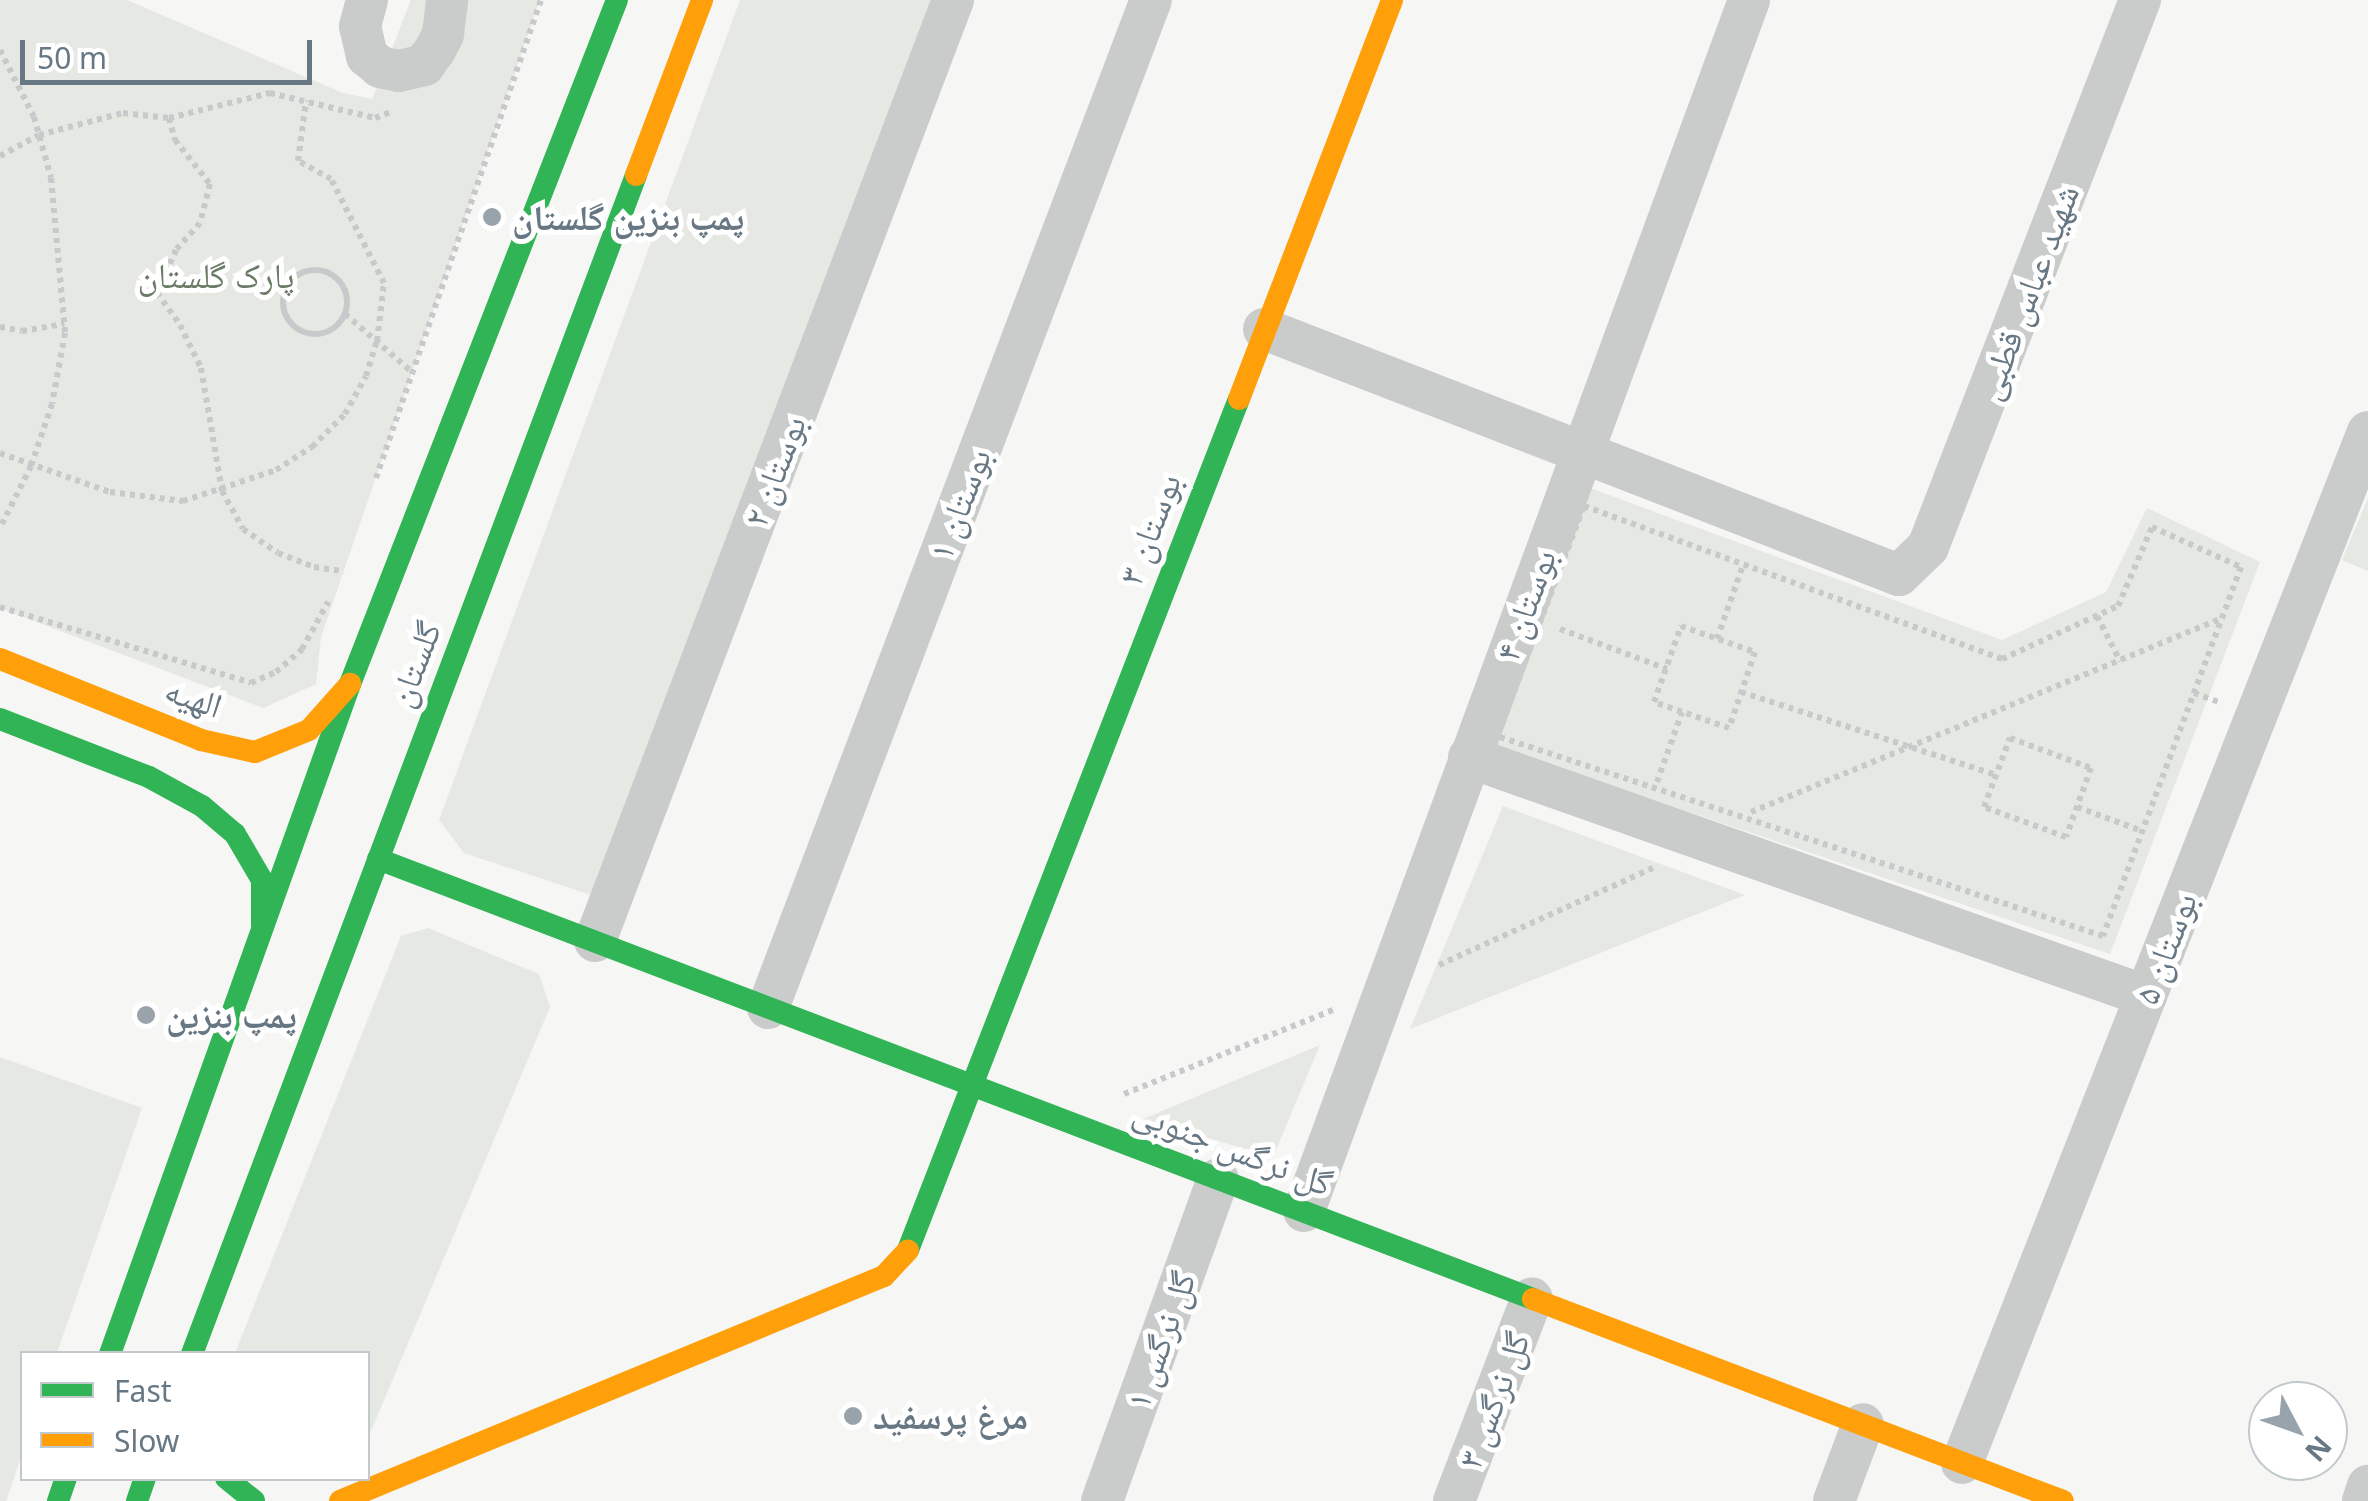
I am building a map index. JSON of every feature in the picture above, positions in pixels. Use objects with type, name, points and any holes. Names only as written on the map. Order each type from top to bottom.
[{"type":"street","points":[[366,0],[360,26],[367,56],[380,67],[399,71],[424,65],[435,50],[443,34],[447,0]]},
{"type":"street","name":"گلستان","points":[[111,1351],[350,684],[617,0]]},
{"type":"street","name":"گلستان","points":[[193,1351],[702,0]]},
{"type":"street","name":"بوستان ۲","points":[[595,941],[953,0]]},
{"type":"street","name":"بوستان ۱","points":[[768,1008],[1151,0]]},
{"type":"street","name":"بوستان ۳","points":[[340,1501],[387,1491],[884,1276],[913,1244],[971,1084],[1392,0]]},
{"type":"street","name":"بوستان ۴","points":[[1304,1211],[1749,0]]},
{"type":"street","name":"شهید عباس قطبی","points":[[1758,520],[1899,575],[1928,546],[2140,0]]},
{"type":"street","points":[[1264,329],[1758,520]]},
{"type":"street","name":"بوستان ۵","points":[[1962,1463],[2368,432]]},
{"type":"street","name":"الهیه","points":[[0,660],[225,745],[256,752],[309,730],[350,684]]},
{"type":"street","points":[[0,719],[149,777],[198,803],[235,834],[262,880],[262,924]]},
{"type":"street","points":[[198,803],[226,781],[225,745]]},
{"type":"street","points":[[1470,758],[2146,996]]},
{"type":"street","name":"گل نرگس جنوبی","points":[[378,859],[768,1008],[944,1064],[971,1084],[2064,1501]]},
{"type":"street","name":"گل نرگس ۱","points":[[1102,1501],[1218,1179]]},
{"type":"street","name":"گل نرگس ۳","points":[[1454,1501],[1532,1298]]},
{"type":"street","points":[[1834,1501],[1864,1424]]},
{"type":"street","points":[[230,1481],[254,1501]]},
{"type":"street","points":[[2362,1501],[2368,1486]]},
{"type":"path","points":[[375,480],[541,0]]},
{"type":"path","points":[[0,50],[39,135],[51,178],[64,324],[52,404],[31,466],[0,528]]},
{"type":"path","points":[[0,156],[39,135],[122,113],[169,118],[270,93],[375,118],[411,104]]},
{"type":"path","points":[[0,454],[110,492],[182,502],[276,470],[312,447],[345,414],[366,376],[377,342],[384,283],[331,179],[298,161],[306,101]]},
{"type":"path","points":[[169,118],[175,140],[210,184],[200,222],[176,250],[157,293],[180,325],[200,368],[222,491],[244,529],[278,553],[314,567],[345,571]]},
{"type":"path","points":[[326,271],[346,293],[345,314],[330,330],[320,334],[298,330],[284,313],[284,290],[296,274],[326,271]]},
{"type":"path","points":[[345,314],[412,372]]},
{"type":"path","points":[[0,327],[22,331],[64,324]]},
{"type":"path","points":[[1584,506],[2002,658],[2097,616],[2118,606],[2152,526],[2241,567],[2103,936],[1497,736],[1584,506]]},
{"type":"path","points":[[1717,639],[1758,520]]},
{"type":"path","points":[[0,607],[251,683],[276,672],[302,649],[351,553]]},
{"type":"path","points":[[2097,616],[2120,660]]},
{"type":"path","points":[[1741,816],[2222,619]]},
{"type":"path","points":[[1540,622],[1666,668]]},
{"type":"path","points":[[1681,626],[1717,639],[1755,652],[1728,728],[1654,702],[1681,626]]},
{"type":"path","points":[[1741,692],[1996,775]]},
{"type":"path","points":[[1654,788],[1682,712]]},
{"type":"path","points":[[2010,738],[2091,768],[2066,837],[1984,808],[1996,775],[2010,738]]},
{"type":"path","points":[[2077,807],[2142,831]]},
{"type":"green space","name":"پارک گلستان","points":[[0,0],[127,0],[343,93],[372,99],[411,0],[540,0],[321,637],[316,684],[263,708],[0,608]]},
{"type":"green space","points":[[740,0],[933,0],[594,896],[464,853],[439,820]]},
{"type":"green space","points":[[1582,485],[2002,640],[2106,592],[2147,508],[2260,562],[2110,954],[1481,742]]},
{"type":"green space","points":[[2368,498],[2368,571],[2342,560]]},
{"type":"green space","points":[[1503,806],[1745,895],[1410,1029]]},
{"type":"green space","points":[[428,928],[539,974],[550,1007],[370,1433],[370,1351],[236,1351],[401,936]]},
{"type":"green space","points":[[1320,1045],[1273,1157],[1143,1119]]},
{"type":"green space","points":[[0,1057],[142,1108],[58,1351],[20,1351],[20,1460],[6,1501],[0,1501]]},
{"type":"traffic: fast","points":[[111,1351],[350,684],[617,0]]},
{"type":"traffic: fast","points":[[193,1351],[636,175]]},
{"type":"traffic: fast","points":[[908,1250],[1239,399]]},
{"type":"traffic: fast","points":[[0,719],[149,777],[202,806],[235,834],[262,880],[262,924]]},
{"type":"traffic: fast","points":[[378,859],[1533,1299]]},
{"type":"traffic: fast","points":[[58,1501],[65,1481]]},
{"type":"traffic: fast","points":[[137,1501],[144,1481]]},
{"type":"traffic: fast","points":[[230,1481],[254,1501]]},
{"type":"traffic: slow","points":[[636,175],[702,0]]},
{"type":"traffic: slow","points":[[1239,399],[1392,0]]},
{"type":"traffic: slow","points":[[0,659],[201,740],[255,752],[309,730],[350,684]]},
{"type":"traffic: slow","points":[[340,1501],[884,1276],[908,1250]]},
{"type":"traffic: slow","points":[[1533,1299],[2063,1501]]},
{"type":"place","name":"پمپ بنزین گلستان","points":[[492,217]]},
{"type":"place","name":"پمپ بنزین","points":[[146,1015]]},
{"type":"place","name":"مرغ پرسفید","points":[[853,1416]]}]
